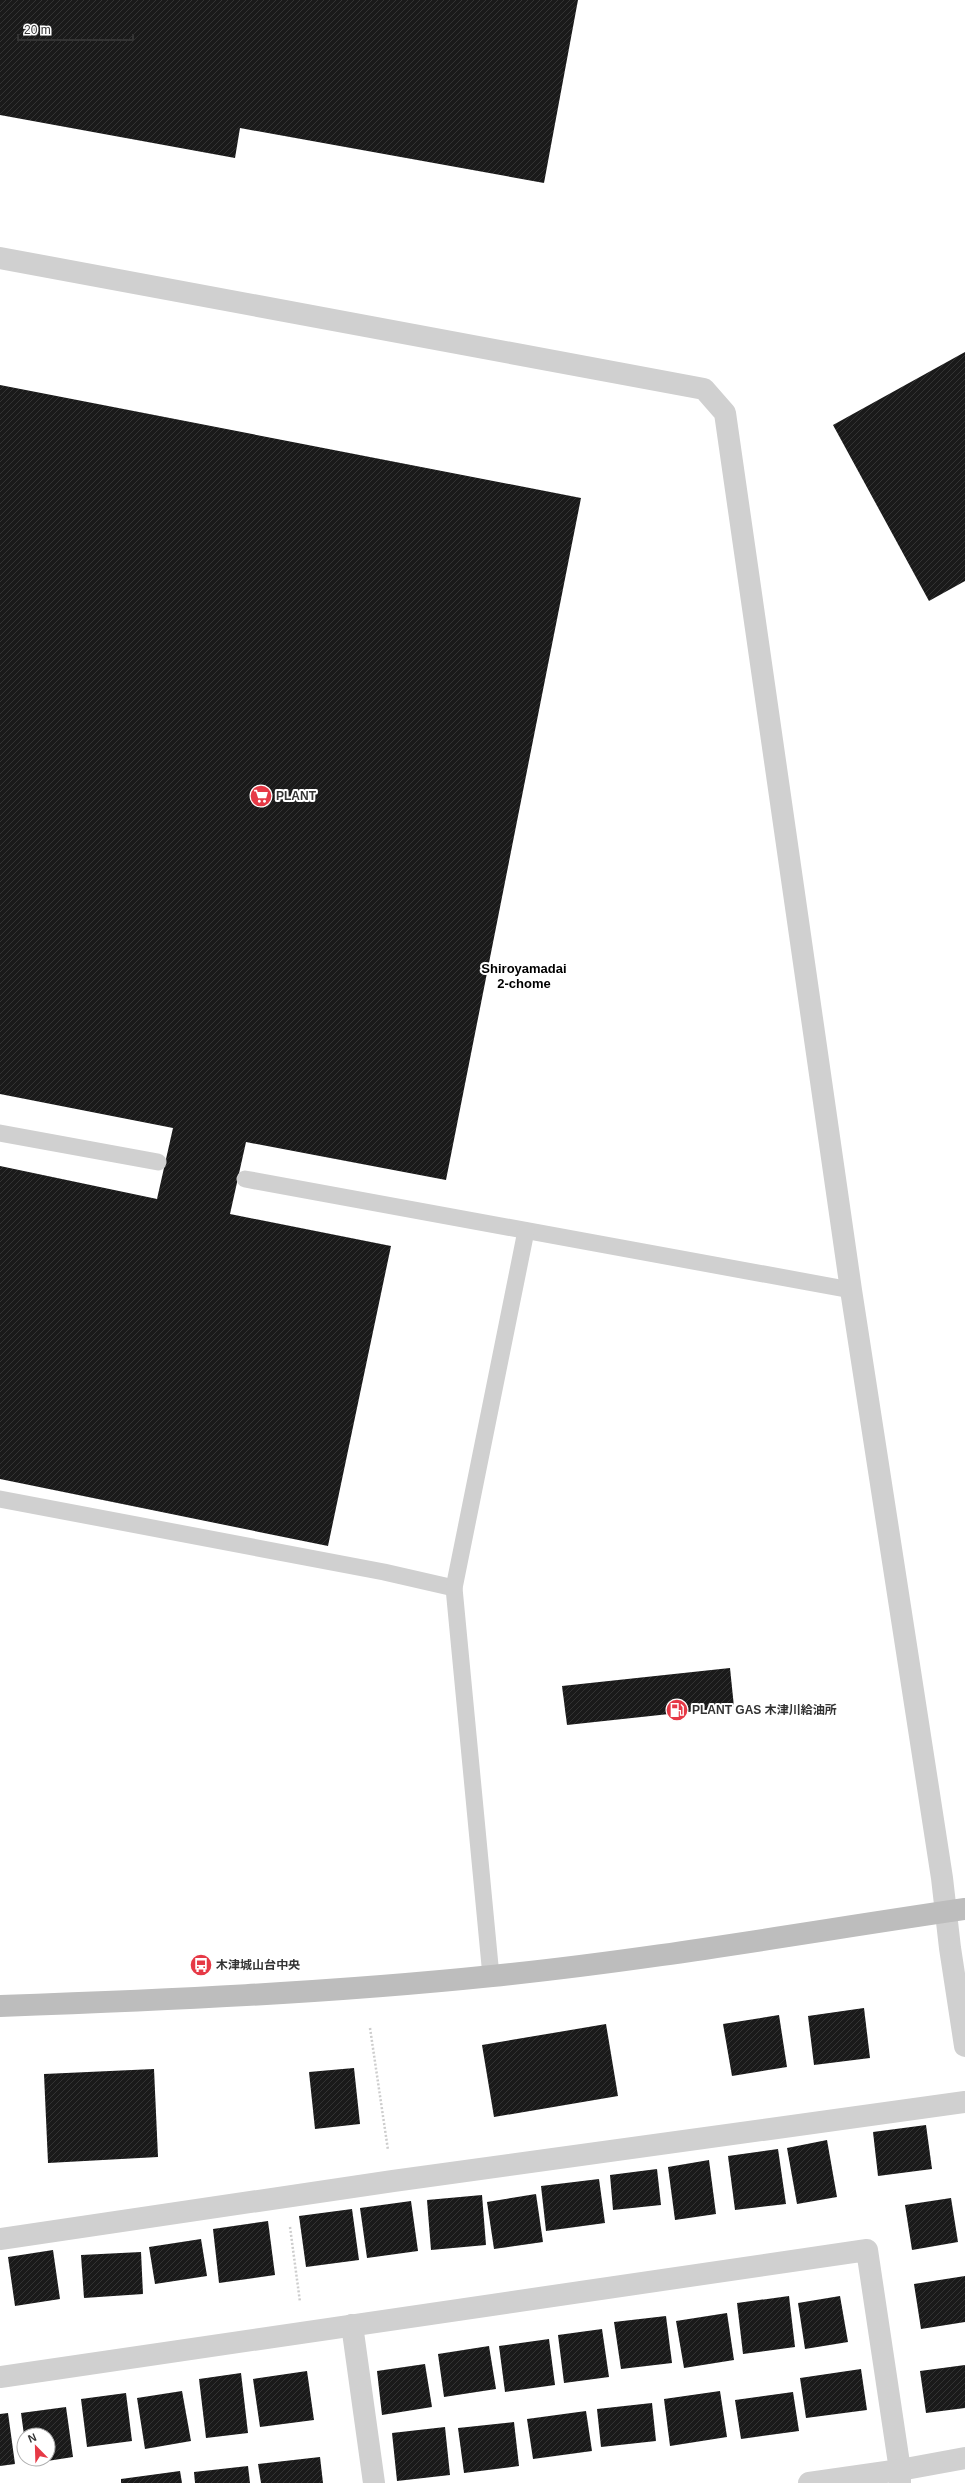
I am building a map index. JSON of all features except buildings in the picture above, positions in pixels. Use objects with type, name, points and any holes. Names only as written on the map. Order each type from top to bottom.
[{"type":"street","points":[[0,258],[704,389],[725,413],[851,1290],[956,1910],[965,2046]]},
{"type":"street","points":[[0,2006],[211,1999],[492,1976],[609,1961],[956,1910]]},
{"type":"street","points":[[0,2239],[393,2181],[965,2102]]},
{"type":"street","points":[[0,2376],[867,2250],[900,2477]]},
{"type":"street","points":[[352,2325],[374,2483]]},
{"type":"street","points":[[809,2483],[900,2477],[965,2458]]},
{"type":"lane","points":[[0,1133],[158,1162]]},
{"type":"lane","points":[[245,1179],[851,1290]]},
{"type":"lane","points":[[492,1976],[454,1588],[526,1231]]},
{"type":"lane","points":[[0,1499],[377,1570],[454,1588]]},
{"type":"path","points":[[370,2028],[393,2181]]},
{"type":"path","points":[[286,2197],[304,2332]]},
{"type":"place","name":"PLANT","points":[[261,796]]},
{"type":"place","name":"PLANT GAS 木津川給油所","points":[[677,1710]]},
{"type":"place","name":"木津城山台中央","points":[[201,1965]]},
{"type":"district","name":"Shiroyamadai 2-chome","points":[[524,976]]}]
